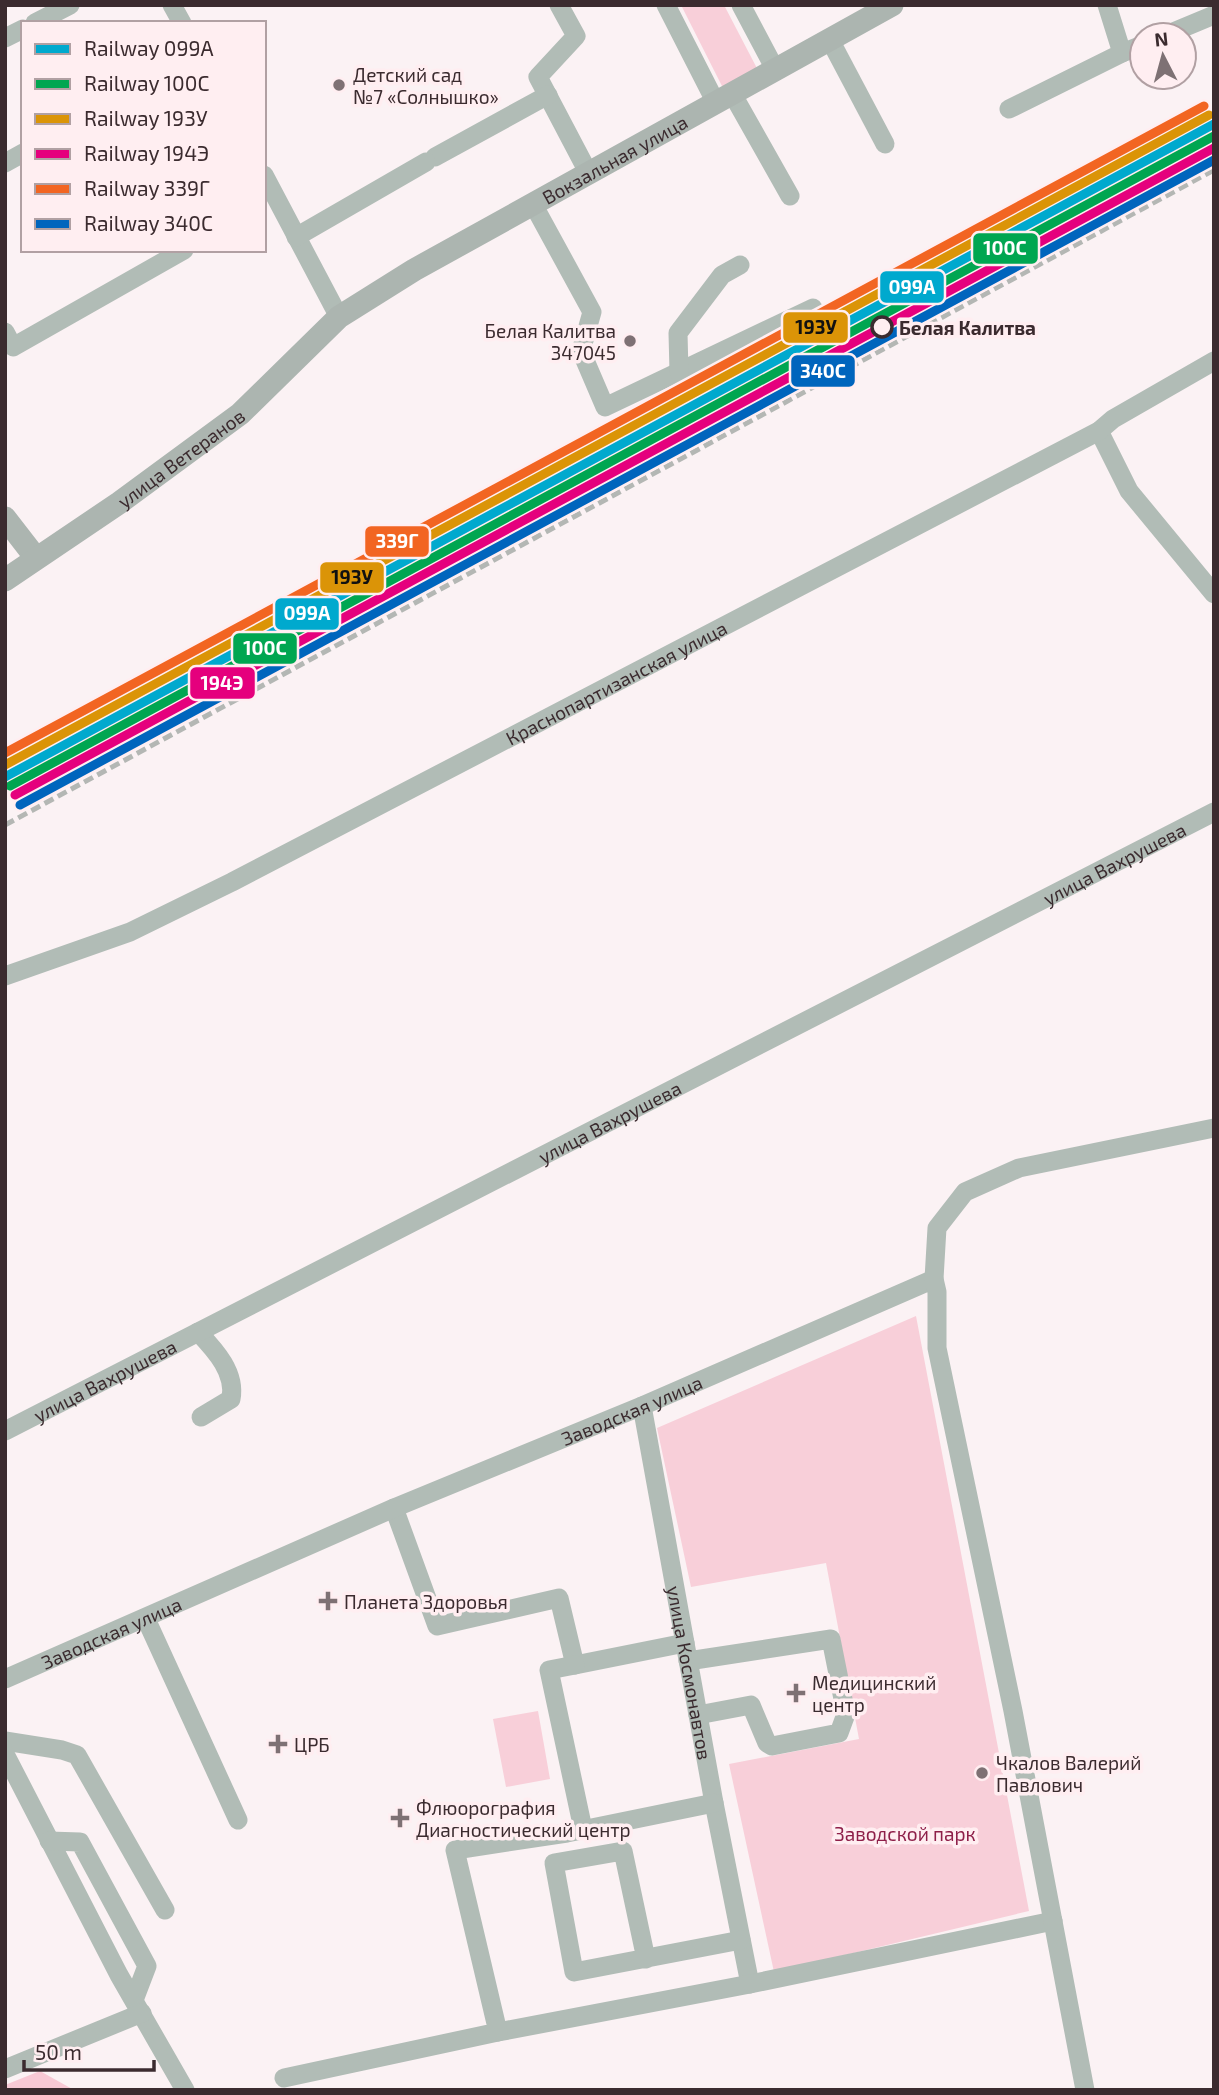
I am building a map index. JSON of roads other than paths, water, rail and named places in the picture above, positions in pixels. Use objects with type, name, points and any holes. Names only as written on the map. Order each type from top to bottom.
[{"type":"main road","name":"Вокзальная улица","points":[[339,317],[414,270],[892,5]]},
{"type":"main road","name":"улица Ветеранов","points":[[5,580],[119,503],[240,414],[339,317]]},
{"type":"main road","points":[[5,518],[36,558]]},
{"type":"street","points":[[39,21],[70,5]]},
{"type":"street","points":[[172,5],[181,21]]},
{"type":"street","points":[[559,5],[576,36],[538,77],[589,174]]},
{"type":"street","points":[[666,5],[724,99],[790,195]]},
{"type":"street","points":[[741,5],[776,71]]},
{"type":"street","points":[[1107,5],[1122,53]]},
{"type":"street","points":[[5,38],[21,30]]},
{"type":"street","points":[[830,40],[885,144]]},
{"type":"street","points":[[1009,109],[1128,51]]},
{"type":"street","points":[[296,237],[548,95]]},
{"type":"street","points":[[5,163],[21,154]]},
{"type":"street","points":[[266,183],[271,203],[296,237],[339,317]]},
{"type":"street","points":[[533,204],[592,312],[581,351],[605,407],[813,308]]},
{"type":"street","points":[[8,344],[180,252]]},
{"type":"street","points":[[679,372],[678,333],[722,275],[740,265]]},
{"type":"street","name":"Краснопартизанская улица","points":[[5,976],[130,932],[232,883],[1099,431],[1113,419],[1214,361]]},
{"type":"street","points":[[1099,431],[1129,491],[1214,594]]},
{"type":"street","name":"улица Вахрушева","points":[[5,1431],[1214,812]]},
{"type":"street","points":[[1085,2090],[1013,1711],[937,1349],[937,1292],[934,1279],[937,1228],[965,1192],[1019,1168],[1214,1128]]},
{"type":"street","name":"Заводская улица","points":[[5,1679],[394,1508],[642,1406],[934,1279]]},
{"type":"street","points":[[198,1332],[213,1348],[234,1385],[231,1399],[201,1417]]},
{"type":"street","name":"улица Космонавтов","points":[[642,1406],[714,1803],[750,1984]]},
{"type":"street","points":[[394,1508],[437,1626],[559,1598],[575,1665]]},
{"type":"street","points":[[146,1619],[239,1819]]},
{"type":"street","points":[[583,1829],[549,1670],[687,1652],[831,1640],[846,1714],[839,1733],[772,1746],[767,1742],[751,1705],[698,1715]]},
{"type":"street","points":[[5,1741],[77,1755],[165,1910]]},
{"type":"street","points":[[5,1754],[49,1841],[185,2090]]},
{"type":"street","points":[[498,2032],[455,1850],[583,1829],[714,1803]]},
{"type":"street","points":[[49,1841],[80,1842],[147,1966],[138,2007]]},
{"type":"street","points":[[646,1959],[623,1851],[554,1863],[574,1972],[646,1959],[741,1940]]},
{"type":"street","points":[[284,2078],[498,2032],[750,1984],[1053,1921]]},
{"type":"street","points":[[5,2069],[138,2007]]},
{"type":"railway","points":[[5,825],[1214,170]]},
{"type":"rail line","name":"339Г","points":[[5,753],[1204,106]]},
{"type":"rail line","name":"193У","points":[[5,765],[1209,115]]},
{"type":"rail line","name":"099А","points":[[5,777],[1214,124]]},
{"type":"rail line","name":"100C","points":[[10,786],[1214,136]]},
{"type":"rail line","name":"194Э","points":[[15,795],[1214,148]]},
{"type":"rail line","name":"340С","points":[[20,805],[1214,160]]},
{"type":"place","name":"Детский сад №7 «Солнышко»","points":[[339,85]]},
{"type":"place","name":"Белая Калитва","points":[[882,327]]},
{"type":"place","name":"Белая Калитва 347045","points":[[630,341]]},
{"type":"place","name":"Планета Здоровья","points":[[328,1601]]},
{"type":"place","name":"Медицинский центр","points":[[796,1693]]},
{"type":"place","name":"ЦРБ","points":[[278,1744]]},
{"type":"place","name":"Чкалов Валерий Павлович","points":[[982,1773]]},
{"type":"place","name":"Флюорография Диагностический центр","points":[[400,1818]]},
{"type":"park label","name":"Заводской парк","points":[[905,1833]]}]
